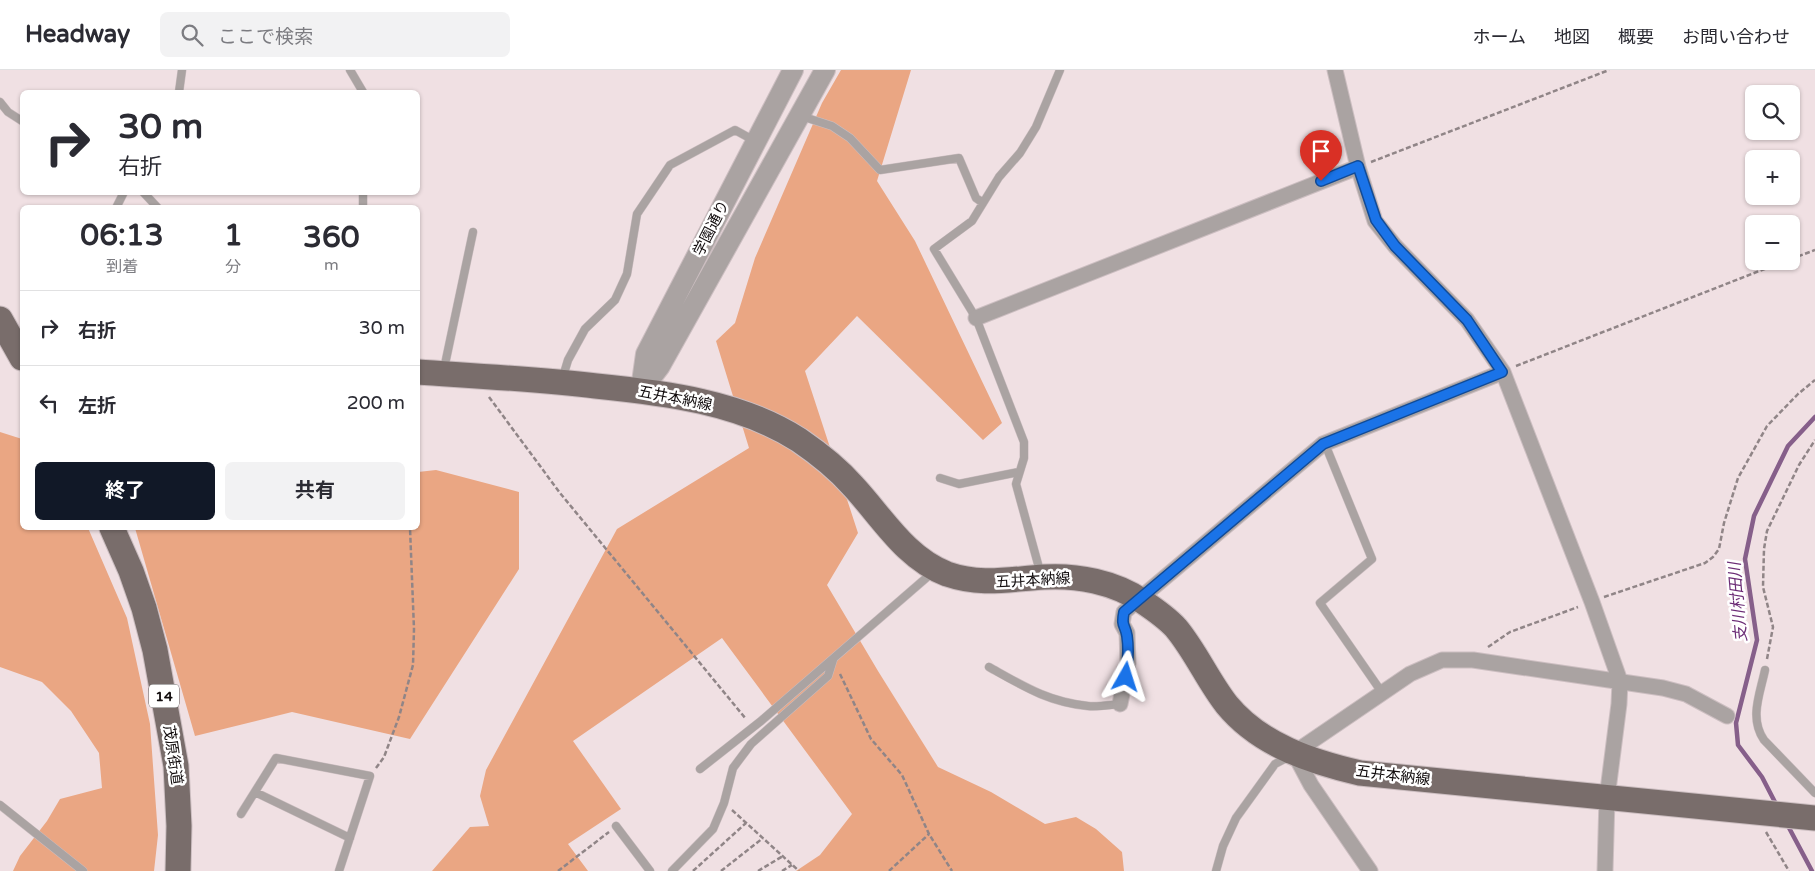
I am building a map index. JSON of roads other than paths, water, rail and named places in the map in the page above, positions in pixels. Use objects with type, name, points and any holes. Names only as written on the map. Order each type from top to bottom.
[{"type":"main road","points":[[0,318],[15,349]]},
{"type":"main road","name":"五井本納線","points":[[420,372],[562,382],[641,390],[711,404],[733,410],[768,424],[798,440],[851,483],[896,537],[912,553],[937,568],[963,579],[982,582],[1068,576],[1095,581],[1117,588],[1140,599],[1175,627],[1228,706],[1247,724],[1294,753],[1336,767],[1360,773],[1815,818]]},
{"type":"main road","name":"茂原街道","points":[[113,530],[131,571],[144,608],[157,659],[176,766],[179,826],[178,871]]},
{"type":"street","name":"学園通り","points":[[641,390],[646,354],[793,70]]},
{"type":"street","points":[[641,390],[660,366],[825,70]]},
{"type":"street","points":[[1336,70],[1358,166],[1376,220],[1395,246],[1467,320],[1502,372],[1592,602],[1620,681],[1608,798],[1605,871]]},
{"type":"street","points":[[976,318],[1358,166]]},
{"type":"street","points":[[1120,704],[1128,663],[1127,634],[1122,624],[1124,612],[1325,444],[1502,372]]},
{"type":"street","points":[[1370,871],[1311,785],[1294,753],[1410,674],[1442,660],[1473,660],[1663,688],[1686,694],[1727,716]]},
{"type":"lane","points":[[179,90],[182,70]]},
{"type":"lane","points":[[350,70],[362,90]]},
{"type":"lane","points":[[1042,577],[1016,484],[1024,458],[1024,442],[976,318],[934,249],[972,221],[999,177],[1020,153],[1030,136],[1060,70]]},
{"type":"lane","points":[[0,102],[8,112],[20,120]]},
{"type":"lane","points":[[801,116],[832,126],[850,138],[880,170],[959,158],[976,198],[983,203]]},
{"type":"lane","points":[[562,382],[568,360],[585,329],[615,300],[627,274],[637,214],[670,165],[735,130],[755,142]]},
{"type":"lane","points":[[146,195],[155,205]]},
{"type":"lane","points":[[443,374],[473,232]]},
{"type":"lane","points":[[1325,444],[1372,559],[1320,603],[1383,694]]},
{"type":"lane","points":[[940,478],[958,484],[1019,472]]},
{"type":"lane","points":[[700,769],[753,728],[937,568]]},
{"type":"lane","points":[[672,871],[713,829],[724,803],[733,768],[751,744],[828,676],[833,659]]},
{"type":"lane","points":[[989,667],[1040,695],[1090,706],[1120,704]]},
{"type":"lane","points":[[1765,670],[1755,717],[1759,732],[1764,740],[1815,793]]},
{"type":"lane","points":[[1216,871],[1223,846],[1236,818],[1274,764],[1294,753]]},
{"type":"lane","points":[[241,814],[276,758],[370,776],[339,871]]},
{"type":"lane","points":[[255,792],[350,838]]},
{"type":"lane","points":[[0,805],[83,871]]},
{"type":"lane","points":[[616,826],[650,871]]},
{"type":"waterway","name":"支川村田川","points":[[1777,806],[1762,777],[1738,745],[1736,723],[1757,640],[1745,559],[1754,516],[1788,446],[1815,417]]},
{"type":"waterway","name":"支川村田川","points":[[1787,824],[1812,871]]}]
